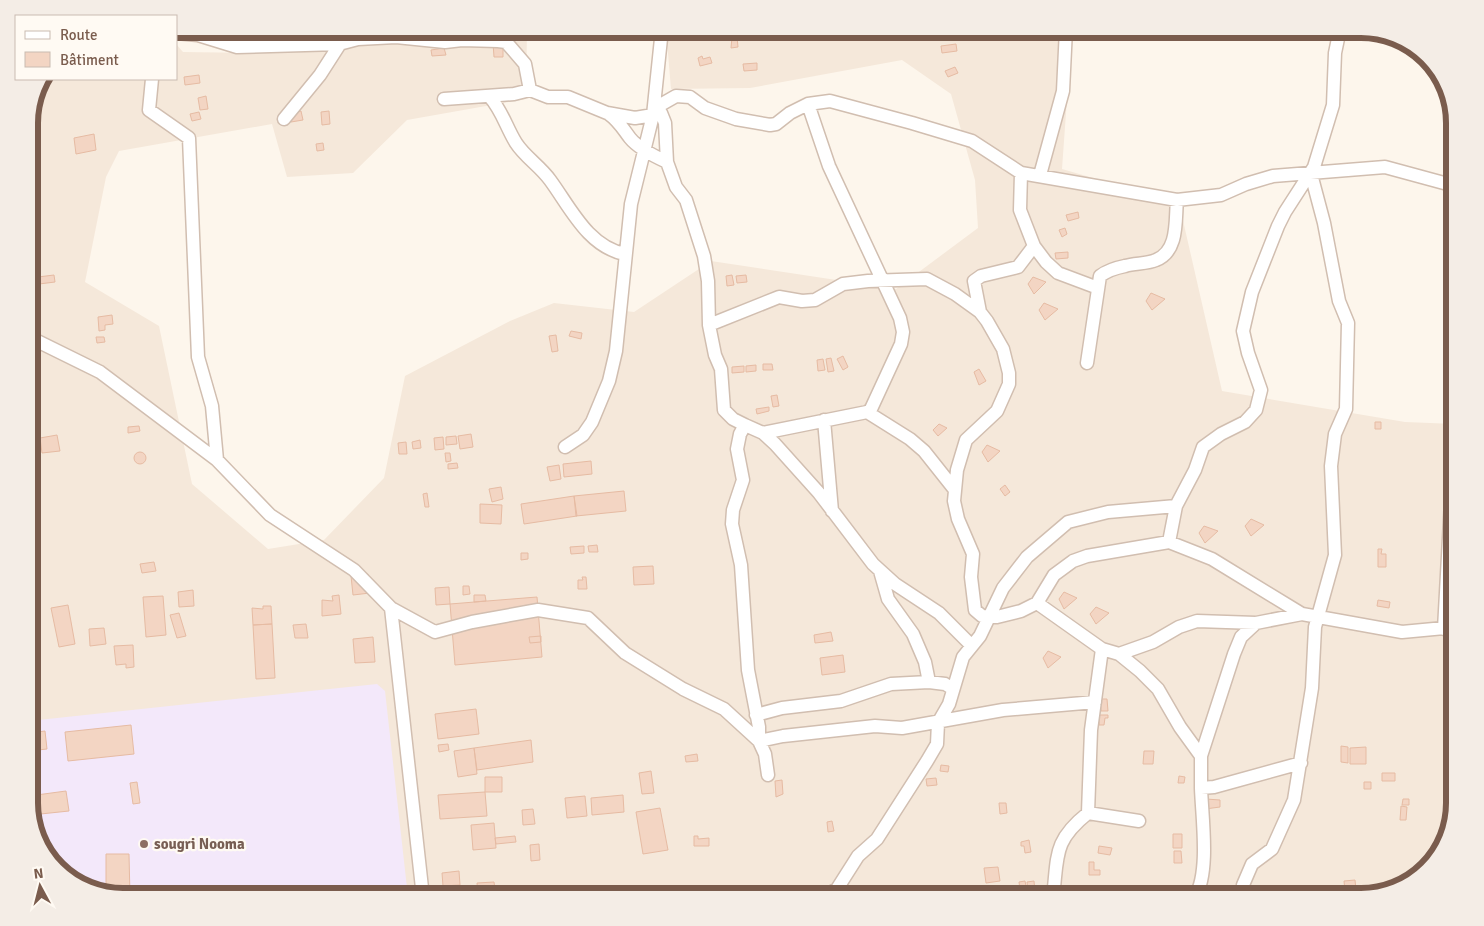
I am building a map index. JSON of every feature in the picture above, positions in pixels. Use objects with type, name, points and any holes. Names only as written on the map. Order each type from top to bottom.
[{"type":"street","points":[[207,38],[237,48],[339,44],[349,38]]},
{"type":"street","points":[[256,38],[256,46]]},
{"type":"street","points":[[284,119],[313,85],[342,38]]},
{"type":"street","points":[[415,38],[445,42],[462,40],[506,42],[526,64],[530,90]]},
{"type":"street","points":[[565,448],[583,435],[592,422],[609,381],[616,352],[631,204],[653,115],[661,38]]},
{"type":"street","points":[[1040,175],[1063,91],[1066,38]]},
{"type":"street","points":[[1169,542],[1176,506],[1195,470],[1203,447],[1221,434],[1245,422],[1256,410],[1262,390],[1248,353],[1243,332],[1252,292],[1278,226],[1285,212],[1311,174],[1333,105],[1335,53],[1338,38]]},
{"type":"street","points":[[152,80],[149,110],[189,138],[198,357],[212,406],[217,460]]},
{"type":"street","points":[[444,99],[489,96],[530,90],[548,97],[568,97],[607,113],[619,121],[631,140],[644,148],[651,156],[667,162]]},
{"type":"street","points":[[489,96],[499,108],[517,144],[550,181],[574,216],[592,237],[613,252],[625,254]]},
{"type":"street","points":[[653,115],[662,104],[676,96],[690,97],[705,108],[730,117],[770,125],[808,104],[830,101],[972,141],[998,160],[1021,173],[1177,200],[1221,195],[1246,184],[1273,176],[1385,167],[1446,184]]},
{"type":"street","points":[[764,433],[867,412],[871,409],[901,344],[903,332],[900,318],[829,166],[808,104]]},
{"type":"street","points":[[607,113],[635,118],[661,113],[666,124],[667,162],[676,187],[686,200],[700,240],[707,270],[709,325],[721,369],[724,410],[733,419],[764,433],[819,493],[880,570],[895,584],[939,612],[972,646]]},
{"type":"street","points":[[1021,173],[1020,210],[1034,246],[1046,262],[1058,273],[1098,288]]},
{"type":"street","points":[[1243,888],[1252,864],[1272,849],[1294,800],[1312,688],[1317,618],[1332,574],[1335,555],[1331,466],[1336,434],[1346,410],[1348,323],[1339,301],[1324,223],[1311,174]]},
{"type":"street","points":[[1087,363],[1100,276],[1111,268],[1155,260],[1170,249],[1177,200]]},
{"type":"street","points":[[980,312],[974,281],[981,276],[1018,267],[1034,246]]},
{"type":"street","points":[[709,325],[779,297],[802,302],[815,300],[843,284],[927,278],[955,294],[980,312],[1003,349],[1008,363],[1009,384],[997,411],[966,440],[957,470],[954,501],[958,519],[973,554],[971,577],[975,610],[982,616],[990,617],[1021,611],[1037,603],[1054,576],[1073,561],[1088,556],[1169,542],[1212,559],[1302,614],[1402,632],[1446,628]]},
{"type":"street","points":[[38,341],[100,372],[217,460],[270,515],[354,570],[392,608],[435,632],[472,622],[538,610],[588,618],[625,653],[683,689],[724,709],[759,741],[765,754],[768,775]]},
{"type":"street","points":[[867,412],[910,439],[924,451],[955,490]]},
{"type":"street","points":[[824,420],[832,511]]},
{"type":"street","points":[[745,425],[740,434],[737,449],[743,480],[733,510],[732,524],[741,564],[747,663],[759,726],[759,741]]},
{"type":"street","points":[[838,888],[858,856],[876,839],[937,744],[938,723],[949,704],[962,656],[972,646],[990,617],[1003,588],[1014,571],[1037,548],[1068,522],[1108,512],[1176,506]]},
{"type":"street","points":[[880,570],[888,599],[913,634],[925,662],[929,682]]},
{"type":"street","points":[[1037,603],[1102,649],[1119,654],[1158,689],[1180,728],[1201,756]]},
{"type":"street","points":[[392,608],[422,888]]},
{"type":"street","points":[[1119,654],[1153,642],[1179,627],[1197,621],[1256,622],[1302,614]]},
{"type":"street","points":[[1200,888],[1203,871],[1201,756],[1234,654],[1241,637],[1256,622]]},
{"type":"street","points":[[1088,813],[1091,730],[1102,649]]},
{"type":"street","points":[[756,715],[782,708],[841,701],[891,684],[929,682],[945,684],[953,689]]},
{"type":"street","points":[[759,741],[783,736],[875,726],[902,728],[1003,710],[1095,702]]},
{"type":"street","points":[[1201,788],[1214,787],[1301,763]]},
{"type":"street","points":[[1054,888],[1059,844],[1072,826],[1088,813],[1139,821]]},
{"type":"shaded area","points":[[297,38],[527,38],[526,99],[407,120],[353,173],[287,177],[272,124],[119,151],[106,177],[85,282],[159,326],[192,484],[268,549],[324,540],[384,478],[405,376],[510,321],[554,303],[634,312],[711,261],[896,289],[978,228],[975,180],[951,94],[902,60],[750,88],[671,89],[667,38],[1071,38],[1062,169],[1179,203],[1222,391],[1405,422],[1446,424],[1446,815],[1435,846],[1422,864],[1413,871],[1394,882],[1373,888],[111,888],[80,877],[65,866],[65,861],[60,861],[52,851],[42,831],[38,809],[38,117],[40,101],[49,80],[178,80],[178,46],[183,52],[266,53]]},
{"type":"shaded area","points":[[377,684],[385,691],[407,888],[111,888],[101,886],[80,877],[65,866],[65,861],[60,861],[46,841],[39,820],[38,720]]},
{"type":"building","points":[[732,38],[737,38],[738,47],[731,48]]},
{"type":"building","points":[[493,43],[503,43],[503,57],[494,57]]},
{"type":"building","points":[[956,44],[957,51],[942,53],[941,46]]},
{"type":"building","points":[[444,48],[446,55],[432,56],[431,50]]},
{"type":"building","points":[[702,56],[703,59],[710,57],[712,63],[700,66],[698,58]]},
{"type":"building","points":[[757,63],[757,70],[744,71],[743,64]]},
{"type":"building","points":[[955,67],[958,73],[948,77],[945,71]]},
{"type":"building","points":[[199,75],[200,83],[185,85],[184,77]]},
{"type":"building","points":[[206,96],[208,109],[200,110],[198,98]]},
{"type":"building","points":[[301,111],[303,120],[291,122],[289,113]]},
{"type":"building","points":[[329,111],[330,124],[322,125],[321,112]]},
{"type":"building","points":[[199,112],[201,119],[192,121],[190,114]]},
{"type":"building","points":[[94,134],[96,150],[76,154],[74,138]]},
{"type":"building","points":[[323,143],[324,150],[317,151],[316,144]]},
{"type":"building","points":[[1078,212],[1079,218],[1068,221],[1066,215]]},
{"type":"building","points":[[1065,228],[1067,234],[1062,237],[1059,230]]},
{"type":"building","points":[[1068,252],[1068,258],[1056,259],[1055,253]]},
{"type":"building","points":[[54,275],[55,282],[39,284],[38,277]]},
{"type":"building","points":[[732,275],[734,285],[727,286],[726,276]]},
{"type":"building","points":[[746,275],[747,282],[737,283],[736,276]]},
{"type":"building","points":[[1033,277],[1046,282],[1034,294],[1028,284]]},
{"type":"building","points":[[1151,293],[1165,299],[1152,310],[1146,301]]},
{"type":"building","points":[[1044,303],[1058,309],[1045,320],[1039,310]]},
{"type":"building","points":[[112,315],[113,324],[105,325],[105,330],[99,331],[98,317]]},
{"type":"building","points":[[571,331],[582,333],[581,339],[569,336]]},
{"type":"building","points":[[556,335],[558,351],[552,352],[549,336]]},
{"type":"building","points":[[96,337],[104,337],[105,342],[97,343]]},
{"type":"building","points":[[843,356],[848,367],[843,370],[837,359]]},
{"type":"building","points":[[831,358],[834,371],[828,372],[826,359]]},
{"type":"building","points":[[823,359],[825,370],[818,371],[817,360]]},
{"type":"building","points":[[763,364],[772,364],[773,370],[763,370]]},
{"type":"building","points":[[756,365],[756,371],[746,372],[746,366]]},
{"type":"building","points":[[744,366],[744,372],[732,373],[732,367]]},
{"type":"building","points":[[979,369],[986,381],[979,385],[974,372]]},
{"type":"building","points":[[777,395],[779,406],[773,407],[771,396]]},
{"type":"building","points":[[769,407],[769,411],[757,414],[756,409]]},
{"type":"building","points":[[1375,422],[1381,422],[1381,429],[1375,429]]},
{"type":"building","points":[[939,424],[947,428],[938,436],[933,430]]},
{"type":"building","points":[[139,426],[140,431],[128,433],[128,427]]},
{"type":"building","points":[[471,434],[473,447],[460,449],[458,436]]},
{"type":"building","points":[[57,435],[60,451],[42,453],[40,438]]},
{"type":"building","points":[[456,436],[457,444],[446,445],[446,437]]},
{"type":"building","points":[[443,437],[444,449],[435,450],[434,438]]},
{"type":"building","points":[[420,440],[421,448],[413,449],[412,442]]},
{"type":"building","points":[[406,442],[407,454],[399,454],[398,443]]},
{"type":"building","points":[[987,445],[1000,451],[988,462],[982,452]]},
{"type":"building","points":[[138,452],[142,452],[146,458],[142,464],[138,464],[134,460],[134,456]]},
{"type":"building","points":[[445,453],[450,453],[451,461],[446,462]]},
{"type":"building","points":[[591,461],[592,474],[564,477],[563,464]]},
{"type":"building","points":[[457,463],[458,468],[448,469],[448,464]]},
{"type":"building","points":[[559,465],[561,479],[550,481],[547,467]]},
{"type":"building","points":[[1005,485],[1010,492],[1005,496],[1000,489]]},
{"type":"building","points":[[501,487],[503,499],[492,502],[489,489]]},
{"type":"building","points":[[624,491],[626,511],[576,516],[574,496]]},
{"type":"building","points":[[427,493],[429,507],[425,507],[423,494]]},
{"type":"building","points":[[574,496],[577,516],[524,524],[521,504]]},
{"type":"building","points":[[480,504],[502,505],[501,524],[480,523]]},
{"type":"building","points":[[1251,519],[1264,525],[1251,536],[1245,526]]},
{"type":"building","points":[[1204,526],[1218,531],[1205,543],[1199,533]]},
{"type":"building","points":[[597,545],[598,552],[589,552],[588,546]]},
{"type":"building","points":[[584,546],[584,553],[571,554],[570,547]]},
{"type":"building","points":[[1378,549],[1382,549],[1381,554],[1386,554],[1386,567],[1378,567]]},
{"type":"building","points":[[521,553],[528,553],[528,559],[521,560]]},
{"type":"building","points":[[154,562],[156,571],[142,573],[140,564]]},
{"type":"building","points":[[653,566],[654,584],[634,585],[633,567]]},
{"type":"building","points":[[368,574],[370,593],[353,595],[351,576]]},
{"type":"building","points":[[582,577],[586,577],[587,589],[578,589],[578,580],[583,580]]},
{"type":"building","points":[[463,586],[469,586],[470,594],[463,595]]},
{"type":"building","points":[[449,587],[450,604],[436,605],[435,588]]},
{"type":"building","points":[[193,590],[194,606],[179,607],[178,592]]},
{"type":"building","points":[[1064,592],[1077,598],[1064,609],[1059,599]]},
{"type":"building","points":[[339,595],[341,614],[322,616],[322,600],[333,601],[332,596]]},
{"type":"building","points":[[474,595],[485,595],[486,601],[474,602]]},
{"type":"building","points":[[163,596],[166,635],[146,637],[143,597]]},
{"type":"building","points":[[537,597],[542,657],[455,665],[450,604]]},
{"type":"building","points":[[1378,600],[1390,602],[1389,608],[1377,606]]},
{"type":"building","points":[[68,605],[75,644],[59,647],[51,608]]},
{"type":"building","points":[[263,606],[271,606],[272,624],[253,625],[252,608],[263,609]]},
{"type":"building","points":[[1096,607],[1109,613],[1096,624],[1090,614]]},
{"type":"building","points":[[179,613],[186,636],[177,638],[170,615]]},
{"type":"building","points":[[272,624],[275,678],[256,679],[253,625]]},
{"type":"building","points":[[306,624],[308,638],[295,638],[293,625]]},
{"type":"building","points":[[104,628],[106,644],[90,646],[89,629]]},
{"type":"building","points":[[831,632],[833,641],[815,643],[814,635]]},
{"type":"building","points":[[541,636],[541,642],[530,643],[529,637]]},
{"type":"building","points":[[373,637],[375,662],[355,663],[353,639]]},
{"type":"building","points":[[133,645],[134,667],[126,668],[126,664],[116,665],[114,646]]},
{"type":"building","points":[[1048,651],[1061,657],[1048,668],[1043,658]]},
{"type":"building","points":[[843,655],[845,672],[822,675],[820,658]]},
{"type":"building","points":[[1100,699],[1107,699],[1108,711],[1101,711]]},
{"type":"building","points":[[476,709],[479,734],[438,739],[435,714]]},
{"type":"building","points":[[1099,715],[1108,715],[1108,718],[1105,718],[1104,725],[1099,725]]},
{"type":"building","points":[[131,725],[134,754],[68,761],[65,732]]},
{"type":"building","points":[[45,731],[47,749],[38,750],[38,732]]},
{"type":"building","points":[[531,740],[533,762],[477,770],[474,748]]},
{"type":"building","points":[[448,744],[449,750],[439,752],[438,745]]},
{"type":"building","points":[[1341,746],[1348,747],[1348,763],[1341,762]]},
{"type":"building","points":[[1366,747],[1366,764],[1350,764],[1350,748]]},
{"type":"building","points":[[474,748],[477,774],[458,777],[454,751]]},
{"type":"building","points":[[1144,751],[1154,751],[1153,764],[1143,764]]},
{"type":"building","points":[[697,754],[698,761],[686,762],[685,756]]},
{"type":"building","points":[[941,765],[949,766],[948,772],[940,771]]},
{"type":"building","points":[[651,771],[654,793],[642,794],[639,773]]},
{"type":"building","points":[[1382,773],[1395,773],[1395,781],[1382,781]]},
{"type":"building","points":[[1179,776],[1185,777],[1184,783],[1178,783]]},
{"type":"building","points":[[485,777],[502,777],[502,792],[485,792]]},
{"type":"building","points":[[936,778],[937,785],[927,786],[926,779]]},
{"type":"building","points":[[782,780],[783,794],[776,797],[775,781]]},
{"type":"building","points":[[137,782],[140,803],[133,804],[130,783]]},
{"type":"building","points":[[1364,782],[1371,782],[1371,789],[1364,789]]},
{"type":"building","points":[[66,791],[69,811],[38,814],[38,795]]},
{"type":"building","points":[[485,792],[487,816],[440,819],[438,795]]},
{"type":"building","points":[[623,795],[624,812],[592,815],[591,798]]},
{"type":"building","points":[[585,796],[587,816],[567,818],[565,798]]},
{"type":"building","points":[[1206,799],[1220,800],[1220,807],[1205,809]]},
{"type":"building","points":[[1403,799],[1409,799],[1409,805],[1402,805]]},
{"type":"building","points":[[999,803],[1006,803],[1007,813],[1000,814]]},
{"type":"building","points":[[1401,806],[1407,807],[1406,820],[1400,820]]},
{"type":"building","points":[[660,808],[668,850],[643,854],[636,812]]},
{"type":"building","points":[[533,809],[535,824],[523,825],[522,810]]},
{"type":"building","points":[[832,821],[834,831],[828,832],[827,822]]},
{"type":"building","points":[[494,823],[496,848],[473,850],[471,825]]},
{"type":"building","points":[[1173,834],[1182,834],[1182,848],[1173,848]]},
{"type":"building","points":[[515,836],[516,842],[496,844],[495,838]]},
{"type":"building","points":[[694,836],[698,836],[698,839],[709,838],[709,846],[694,846]]},
{"type":"building","points":[[1029,840],[1031,852],[1025,853],[1021,842]]},
{"type":"building","points":[[539,844],[540,860],[531,861],[530,845]]},
{"type":"building","points":[[1099,846],[1112,848],[1110,855],[1098,853]]},
{"type":"building","points":[[1174,851],[1181,851],[1182,863],[1174,863]]},
{"type":"building","points":[[106,854],[129,854],[130,888],[106,887]]},
{"type":"building","points":[[1089,862],[1094,862],[1094,870],[1100,870],[1100,875],[1089,875]]},
{"type":"building","points":[[998,867],[1000,881],[986,883],[984,868]]},
{"type":"building","points":[[459,871],[460,885],[443,886],[442,873]]},
{"type":"building","points":[[1355,880],[1356,888],[1345,888],[1344,881]]},
{"type":"building","points":[[1025,881],[1026,888],[1020,888],[1019,882]]},
{"type":"building","points":[[1034,881],[1035,888],[1028,888],[1027,882]]},
{"type":"building","points":[[494,882],[495,888],[477,888],[477,883]]},
{"type":"place","name":"sougri Nooma","points":[[144,844]]}]
